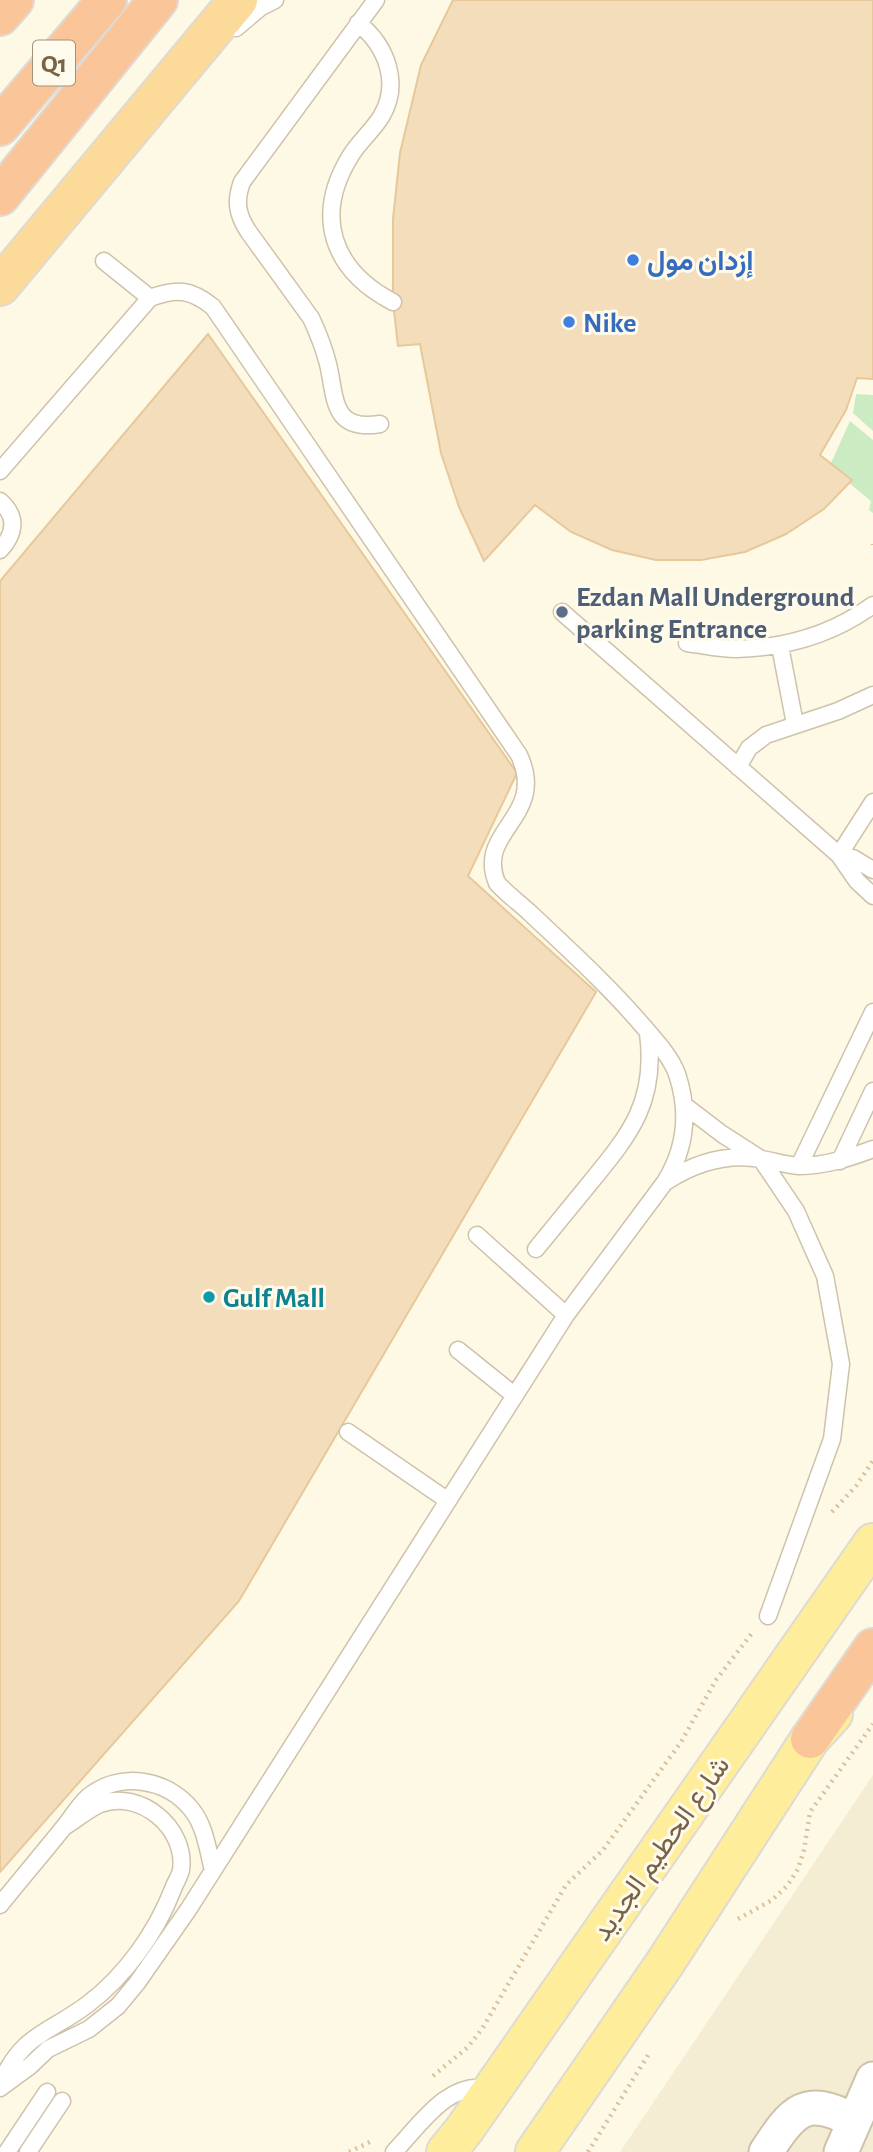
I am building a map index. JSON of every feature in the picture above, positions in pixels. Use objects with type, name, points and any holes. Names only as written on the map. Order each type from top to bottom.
[{"type":"highway","name":"Q1","points":[[0,16],[13,0]]},
{"type":"highway","name":"Q1","points":[[0,126],[107,0]]},
{"type":"highway","points":[[0,196],[158,0]]},
{"type":"highway","points":[[4,292],[238,0]]},
{"type":"highway","points":[[810,1739],[873,1648]]},
{"type":"main road","name":"شارع الحطيم الجديد","points":[[454,2145],[873,1543]]},
{"type":"main road","points":[[535,2152],[665,1963],[810,1739],[873,1669]]},
{"type":"street","points":[[841,2152],[873,2079]]},
{"type":"street","points":[[766,2152],[792,2115],[808,2108],[825,2108],[854,2121]]},
{"type":"lane","points":[[227,39],[239,24],[275,0]]},
{"type":"lane","points":[[376,0],[242,182],[237,207],[248,231],[311,318],[325,351],[337,409],[356,424],[380,424]]},
{"type":"lane","points":[[358,23],[378,42],[384,54],[389,69],[388,102],[381,117],[359,143],[341,175],[335,193],[331,224],[339,253],[348,267],[375,292],[393,302]]},
{"type":"lane","points":[[4,292],[159,120]]},
{"type":"lane","points":[[104,261],[150,298]]},
{"type":"lane","points":[[0,471],[150,298],[166,292],[183,291],[200,296],[224,321],[519,755],[527,779],[526,791],[518,814],[494,847],[492,872],[497,883],[623,1002],[658,1043],[676,1072],[684,1105],[685,1125],[683,1146],[676,1165],[566,1315],[213,1870],[137,1983],[118,2006],[89,2029],[48,2049],[30,2066],[0,2086]]},
{"type":"lane","points":[[0,501],[9,511],[13,526],[8,542],[0,550]]},
{"type":"lane","points":[[687,643],[733,649],[780,646],[821,634],[858,616],[873,605]]},
{"type":"lane","points":[[562,612],[839,855],[857,881],[873,896]]},
{"type":"lane","points":[[780,646],[795,724]]},
{"type":"lane","points":[[738,767],[756,741],[873,695]]},
{"type":"lane","points":[[839,855],[873,802]]},
{"type":"lane","points":[[839,855],[853,858],[873,870]]},
{"type":"lane","points":[[799,1166],[873,1012]]},
{"type":"lane","points":[[536,1249],[628,1137],[645,1097],[651,1054],[648,1032]]},
{"type":"lane","points":[[840,1161],[873,1091]]},
{"type":"lane","points":[[684,1105],[761,1159],[796,1210],[824,1276],[841,1364],[832,1439],[768,1616]]},
{"type":"lane","points":[[665,1182],[682,1172],[721,1159],[761,1159],[799,1166],[820,1165],[873,1149]]},
{"type":"lane","points":[[477,1235],[566,1315]]},
{"type":"lane","points":[[458,1350],[514,1395]]},
{"type":"lane","points":[[348,1432],[447,1500]]},
{"type":"lane","points":[[0,1905],[87,1798],[108,1785],[131,1780],[155,1783],[176,1794],[193,1811],[204,1833],[213,1870]]},
{"type":"lane","points":[[0,2086],[8,2068],[28,2042],[88,2004],[113,1982],[134,1957],[166,1907],[181,1870],[180,1849],[172,1830],[158,1815],[141,1805],[121,1801],[101,1804],[64,1827]]},
{"type":"lane","points":[[394,2152],[444,2099],[476,2086],[492,2090]]},
{"type":"lane","points":[[7,2152],[47,2092]]},
{"type":"lane","points":[[28,2152],[62,2101]]},
{"type":"path","points":[[828,1517],[856,1486],[873,1461]]},
{"type":"path","points":[[430,2078],[450,2064],[482,2029],[566,1885],[603,1850],[681,1742],[722,1671],[768,1616]]},
{"type":"path","points":[[731,1929],[739,1917],[772,1900],[787,1886],[798,1869],[804,1850],[810,1812],[873,1724]]},
{"type":"path","points":[[588,2152],[655,2045]]},
{"type":"path","points":[[349,2152],[380,2134]]},
{"type":"shaded area","points":[[873,1775],[873,2152],[620,2152]]},
{"type":"green space","points":[[856,394],[873,395],[873,431],[853,413]]},
{"type":"green space","points":[[850,421],[873,440],[873,513],[869,510],[871,501],[849,483],[851,480],[831,463]]},
{"type":"building","name":"إزدان مول","points":[[453,0],[873,0],[873,379],[857,378],[846,410],[820,455],[852,480],[824,509],[786,534],[745,552],[701,560],[656,560],[612,550],[571,532],[535,505],[484,561],[459,507],[441,453],[420,344],[398,346],[393,302],[393,219],[400,153],[421,65]]},
{"type":"building","name":"Gulf Mall","points":[[208,334],[517,773],[468,876],[596,992],[239,1601],[0,1872],[0,581]]},
{"type":"place","name":"إزدان مول","points":[[633,260]]},
{"type":"place","name":"Nike","points":[[569,322]]},
{"type":"place","name":"Ezdan Mall Underground parking Entrance","points":[[562,612]]},
{"type":"place","name":"Gulf Mall","points":[[209,1297]]}]
